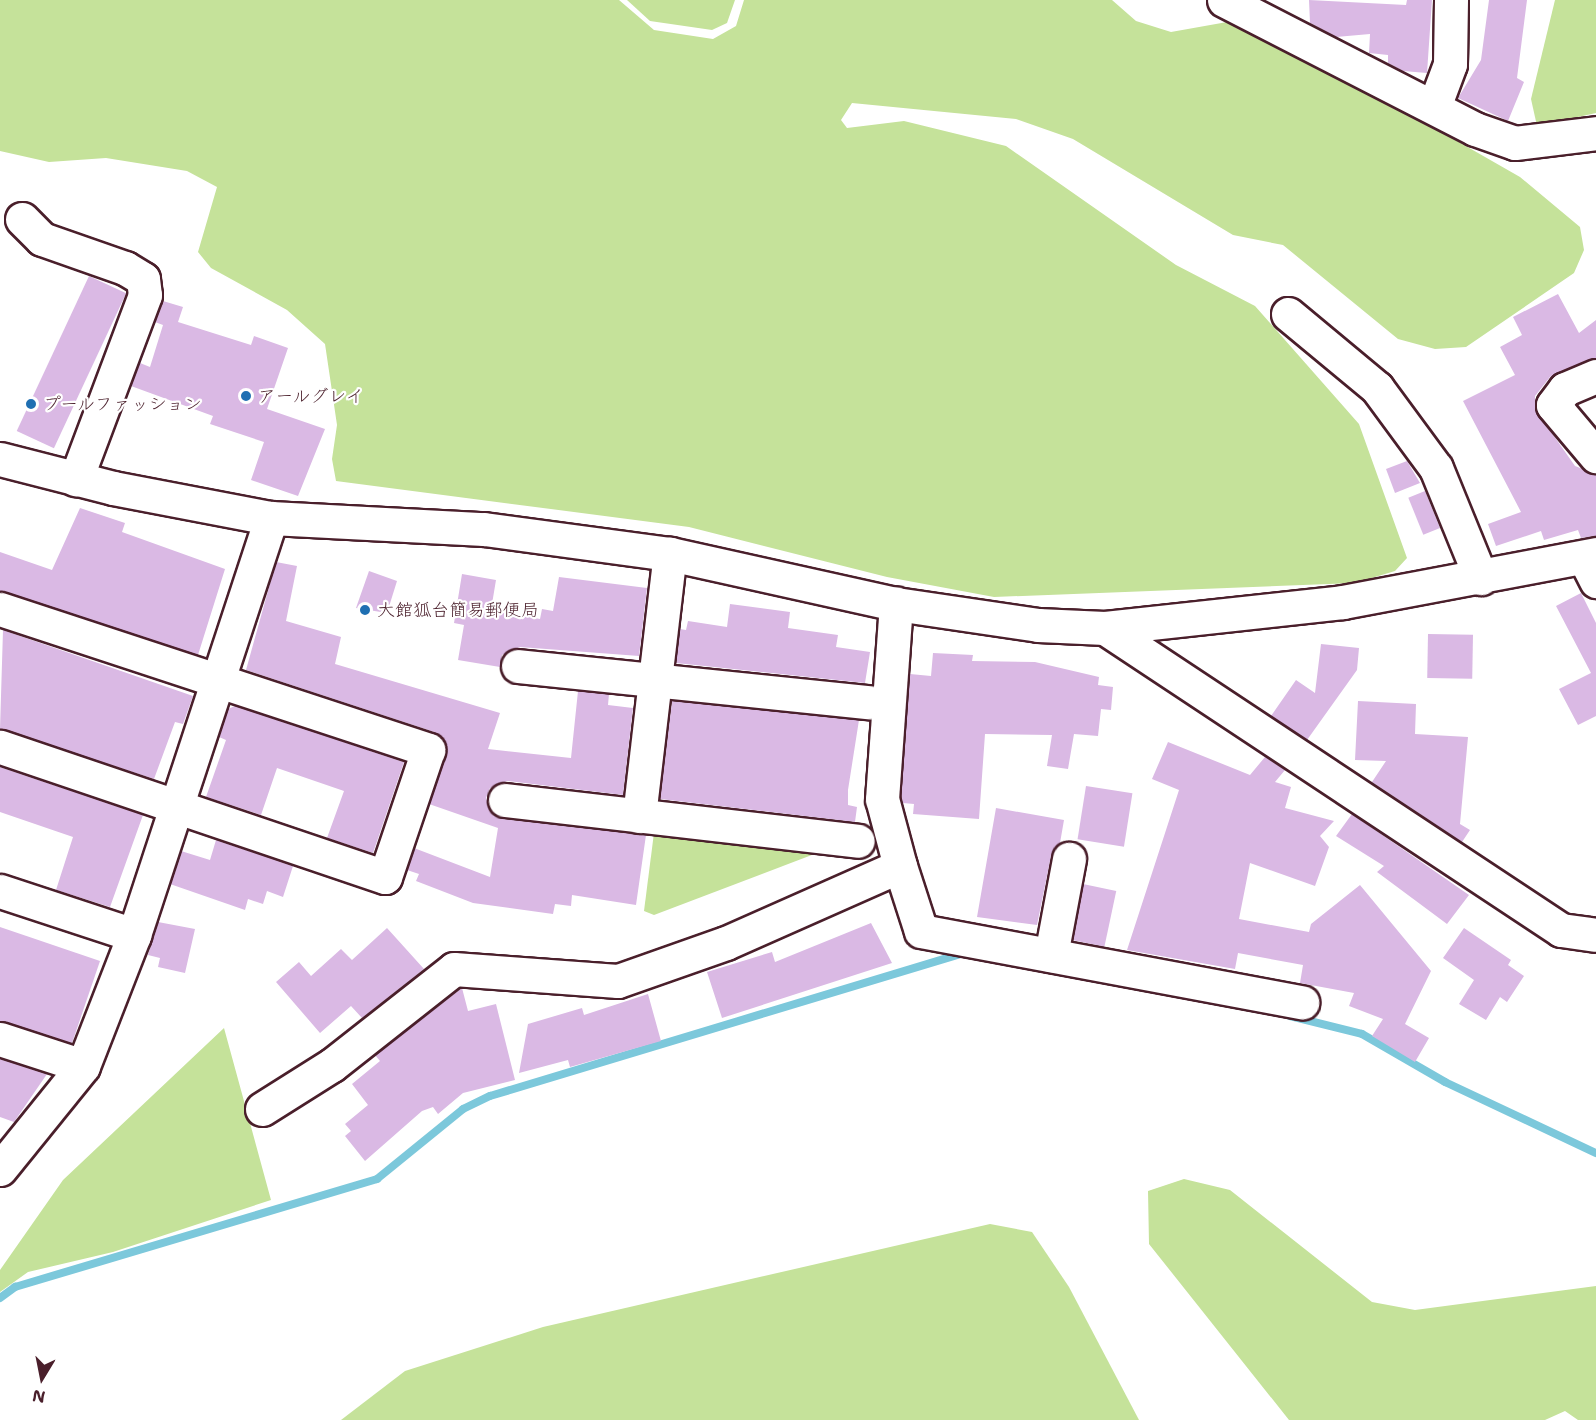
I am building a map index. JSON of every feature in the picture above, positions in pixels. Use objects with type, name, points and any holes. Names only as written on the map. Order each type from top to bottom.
[{"type":"street","points":[[1224,0],[1434,107],[1515,143],[1596,133]]},
{"type":"street","points":[[1434,107],[1450,64],[1451,0]]},
{"type":"street","points":[[22,219],[42,239],[125,267],[143,279],[145,295],[76,479]]},
{"type":"street","points":[[1288,314],[1377,388],[1429,459],[1481,578]]},
{"type":"street","points":[[1596,376],[1565,389],[1553,405],[1596,456]]},
{"type":"street","points":[[0,459],[76,479],[271,518],[484,529],[670,554],[896,604],[1105,628],[1343,602],[1481,578],[1592,565]]},
{"type":"street","points":[[0,1170],[83,1066],[134,935],[175,803],[271,518]]},
{"type":"street","points":[[639,816],[670,554]]},
{"type":"street","points":[[896,604],[882,799],[921,931],[1302,1002]]},
{"type":"street","points":[[0,609],[428,750],[385,877],[175,803],[0,747]]},
{"type":"street","points":[[1105,628],[1561,930],[1596,935]]},
{"type":"street","points":[[518,666],[868,702]]},
{"type":"street","points":[[504,800],[858,841]]},
{"type":"street","points":[[1051,955],[1069,859]]},
{"type":"street","points":[[262,1109],[332,1065],[454,969],[618,981],[726,943],[900,866]]},
{"type":"street","points":[[0,891],[134,935]]},
{"type":"street","points":[[0,1039],[83,1066]]},
{"type":"green space","points":[[0,0],[619,0],[654,30],[713,39],[736,26],[744,0],[1112,0],[1136,21],[1171,32],[1244,19],[1520,177],[1580,227],[1584,250],[1574,273],[1466,347],[1435,349],[1398,339],[1283,245],[1233,235],[1073,139],[1016,119],[852,103],[841,120],[847,128],[904,121],[1006,146],[1176,265],[1255,306],[1359,424],[1407,558],[1395,571],[1355,583],[994,597],[887,577],[689,527],[336,481],[332,459],[337,425],[325,344],[287,310],[211,268],[198,252],[217,187],[187,171],[106,158],[49,162],[0,151]]},
{"type":"green space","points":[[627,0],[735,0],[727,23],[712,30],[650,21]]},
{"type":"green space","points":[[1555,0],[1596,0],[1596,113],[1537,126],[1531,99]]},
{"type":"green space","points":[[655,825],[838,845],[654,915],[644,911]]},
{"type":"green space","points":[[224,1028],[271,1200],[113,1252],[28,1272],[0,1292],[0,1270],[63,1180]]},
{"type":"green space","points":[[1184,1179],[1230,1190],[1372,1302],[1415,1310],[1596,1286],[1596,1420],[1578,1420],[1565,1411],[1545,1420],[1289,1420],[1149,1244],[1148,1191]]},
{"type":"green space","points":[[990,1224],[1032,1232],[1069,1287],[1139,1420],[341,1420],[405,1371],[543,1327]]},
{"type":"building","points":[[1309,0],[1406,5],[1407,0],[1432,0],[1427,73],[1403,71],[1388,63],[1388,55],[1369,53],[1370,34],[1336,37],[1310,23]]},
{"type":"building","points":[[1489,0],[1527,0],[1517,78],[1524,82],[1508,121],[1458,98],[1481,60]]},
{"type":"building","points":[[89,276],[126,293],[54,448],[17,431]]},
{"type":"building","points":[[1558,294],[1579,333],[1596,320],[1596,358],[1550,377],[1535,396],[1535,409],[1575,466],[1596,474],[1596,536],[1581,538],[1578,530],[1544,540],[1541,531],[1496,546],[1488,524],[1521,512],[1463,401],[1515,375],[1500,347],[1522,335],[1513,317]]},
{"type":"building","points":[[163,301],[183,307],[178,322],[251,345],[254,336],[288,348],[267,409],[325,429],[298,496],[251,480],[264,442],[210,424],[213,416],[131,386],[140,363],[150,367],[163,325],[155,322]]},
{"type":"building","points":[[1407,461],[1420,483],[1395,493],[1386,469]]},
{"type":"building","points":[[1425,491],[1440,528],[1423,535],[1408,498]]},
{"type":"building","points":[[80,508],[125,523],[122,532],[225,569],[198,655],[0,591],[0,552],[52,570]]},
{"type":"building","points":[[276,562],[297,566],[286,621],[341,637],[335,664],[500,713],[488,749],[571,758],[578,691],[609,694],[608,705],[633,708],[623,795],[507,781],[490,788],[486,798],[493,815],[503,819],[646,835],[636,905],[572,895],[571,906],[555,904],[553,914],[473,903],[416,881],[419,874],[407,870],[414,848],[490,877],[498,828],[429,804],[446,755],[446,746],[434,732],[246,670]]},
{"type":"building","points":[[369,571],[397,581],[387,613],[356,608]]},
{"type":"building","points":[[462,574],[496,580],[491,610],[540,619],[542,609],[553,611],[559,577],[647,588],[639,656],[520,647],[502,655],[500,667],[458,660],[464,625],[454,623]]},
{"type":"building","points":[[1581,593],[1596,623],[1596,716],[1578,725],[1559,689],[1591,673],[1556,606]]},
{"type":"building","points":[[730,604],[790,612],[788,628],[838,635],[836,647],[870,652],[865,683],[676,663],[680,629],[686,630],[688,621],[727,627]]},
{"type":"building","points":[[3,630],[193,696],[183,724],[175,722],[154,779],[0,729]]},
{"type":"building","points":[[1428,634],[1473,635],[1472,679],[1427,678]]},
{"type":"building","points":[[1321,644],[1359,648],[1357,670],[1307,740],[1271,716],[1296,680],[1315,693]]},
{"type":"building","points":[[933,653],[973,655],[972,661],[1035,662],[1099,677],[1098,685],[1113,687],[1111,710],[1101,709],[1098,736],[1074,734],[1068,769],[1047,766],[1052,735],[985,734],[979,819],[913,814],[914,804],[903,803],[901,797],[910,674],[931,676]]},
{"type":"building","points":[[672,701],[859,720],[848,790],[848,805],[857,807],[855,822],[660,799]]},
{"type":"building","points":[[1358,701],[1416,704],[1415,734],[1468,737],[1460,824],[1470,830],[1462,842],[1372,782],[1386,761],[1355,760]]},
{"type":"building","points":[[235,706],[404,762],[373,853],[327,838],[344,791],[277,768],[261,815],[206,797],[226,740],[219,737],[228,709]]},
{"type":"building","points":[[1168,742],[1250,775],[1265,757],[1285,770],[1275,782],[1291,787],[1285,808],[1334,821],[1320,836],[1329,847],[1315,886],[1250,863],[1239,919],[1309,932],[1311,924],[1360,885],[1431,971],[1405,1024],[1429,1038],[1415,1062],[1372,1036],[1383,1019],[1349,1006],[1354,993],[1300,983],[1303,965],[1238,953],[1235,969],[1127,950],[1179,790],[1152,779]]},
{"type":"building","points":[[0,767],[143,815],[110,907],[56,890],[73,837],[0,812]]},
{"type":"building","points":[[1086,786],[1132,793],[1124,847],[1078,839]]},
{"type":"building","points":[[996,808],[1064,820],[1060,843],[1051,856],[1037,925],[977,917]]},
{"type":"building","points":[[1352,814],[1469,895],[1447,924],[1377,872],[1384,866],[1336,836]]},
{"type":"building","points":[[216,840],[293,866],[283,897],[267,891],[263,904],[248,899],[245,910],[170,884],[181,851],[210,860]]},
{"type":"building","points":[[1083,884],[1116,891],[1104,947],[1071,940]]},
{"type":"building","points":[[158,922],[195,929],[185,973],[158,967],[160,958],[148,955]]},
{"type":"building","points":[[871,923],[892,963],[722,1018],[707,972],[772,952],[775,962]]},
{"type":"building","points":[[0,927],[100,961],[72,1043],[0,1021]]},
{"type":"building","points":[[387,928],[424,969],[362,1018],[351,1006],[320,1033],[276,982],[299,962],[311,976],[341,949],[352,960]]},
{"type":"building","points":[[1464,928],[1511,960],[1508,965],[1524,976],[1507,1002],[1500,997],[1486,1020],[1459,1004],[1474,980],[1443,958]]},
{"type":"building","points":[[462,988],[468,1011],[496,1004],[515,1080],[463,1093],[438,1114],[433,1107],[422,1111],[365,1161],[345,1136],[351,1131],[345,1124],[368,1105],[352,1084],[380,1061],[375,1055]]},
{"type":"building","points":[[648,994],[661,1041],[570,1067],[568,1060],[519,1073],[528,1024],[582,1008],[584,1015]]},
{"type":"building","points":[[0,1059],[47,1074],[14,1122],[0,1117]]},
{"type":"waterway","points":[[0,1298],[15,1287],[377,1179],[463,1109],[490,1096],[966,952]]},
{"type":"waterway","points":[[1290,1016],[1362,1034],[1445,1082],[1596,1153]]},
{"type":"place","name":"アールグレイ","points":[[246,396]]},
{"type":"place","name":"プールファッション","points":[[31,404]]},
{"type":"place","name":"大館狐台簡易郵便局","points":[[365,610]]}]
